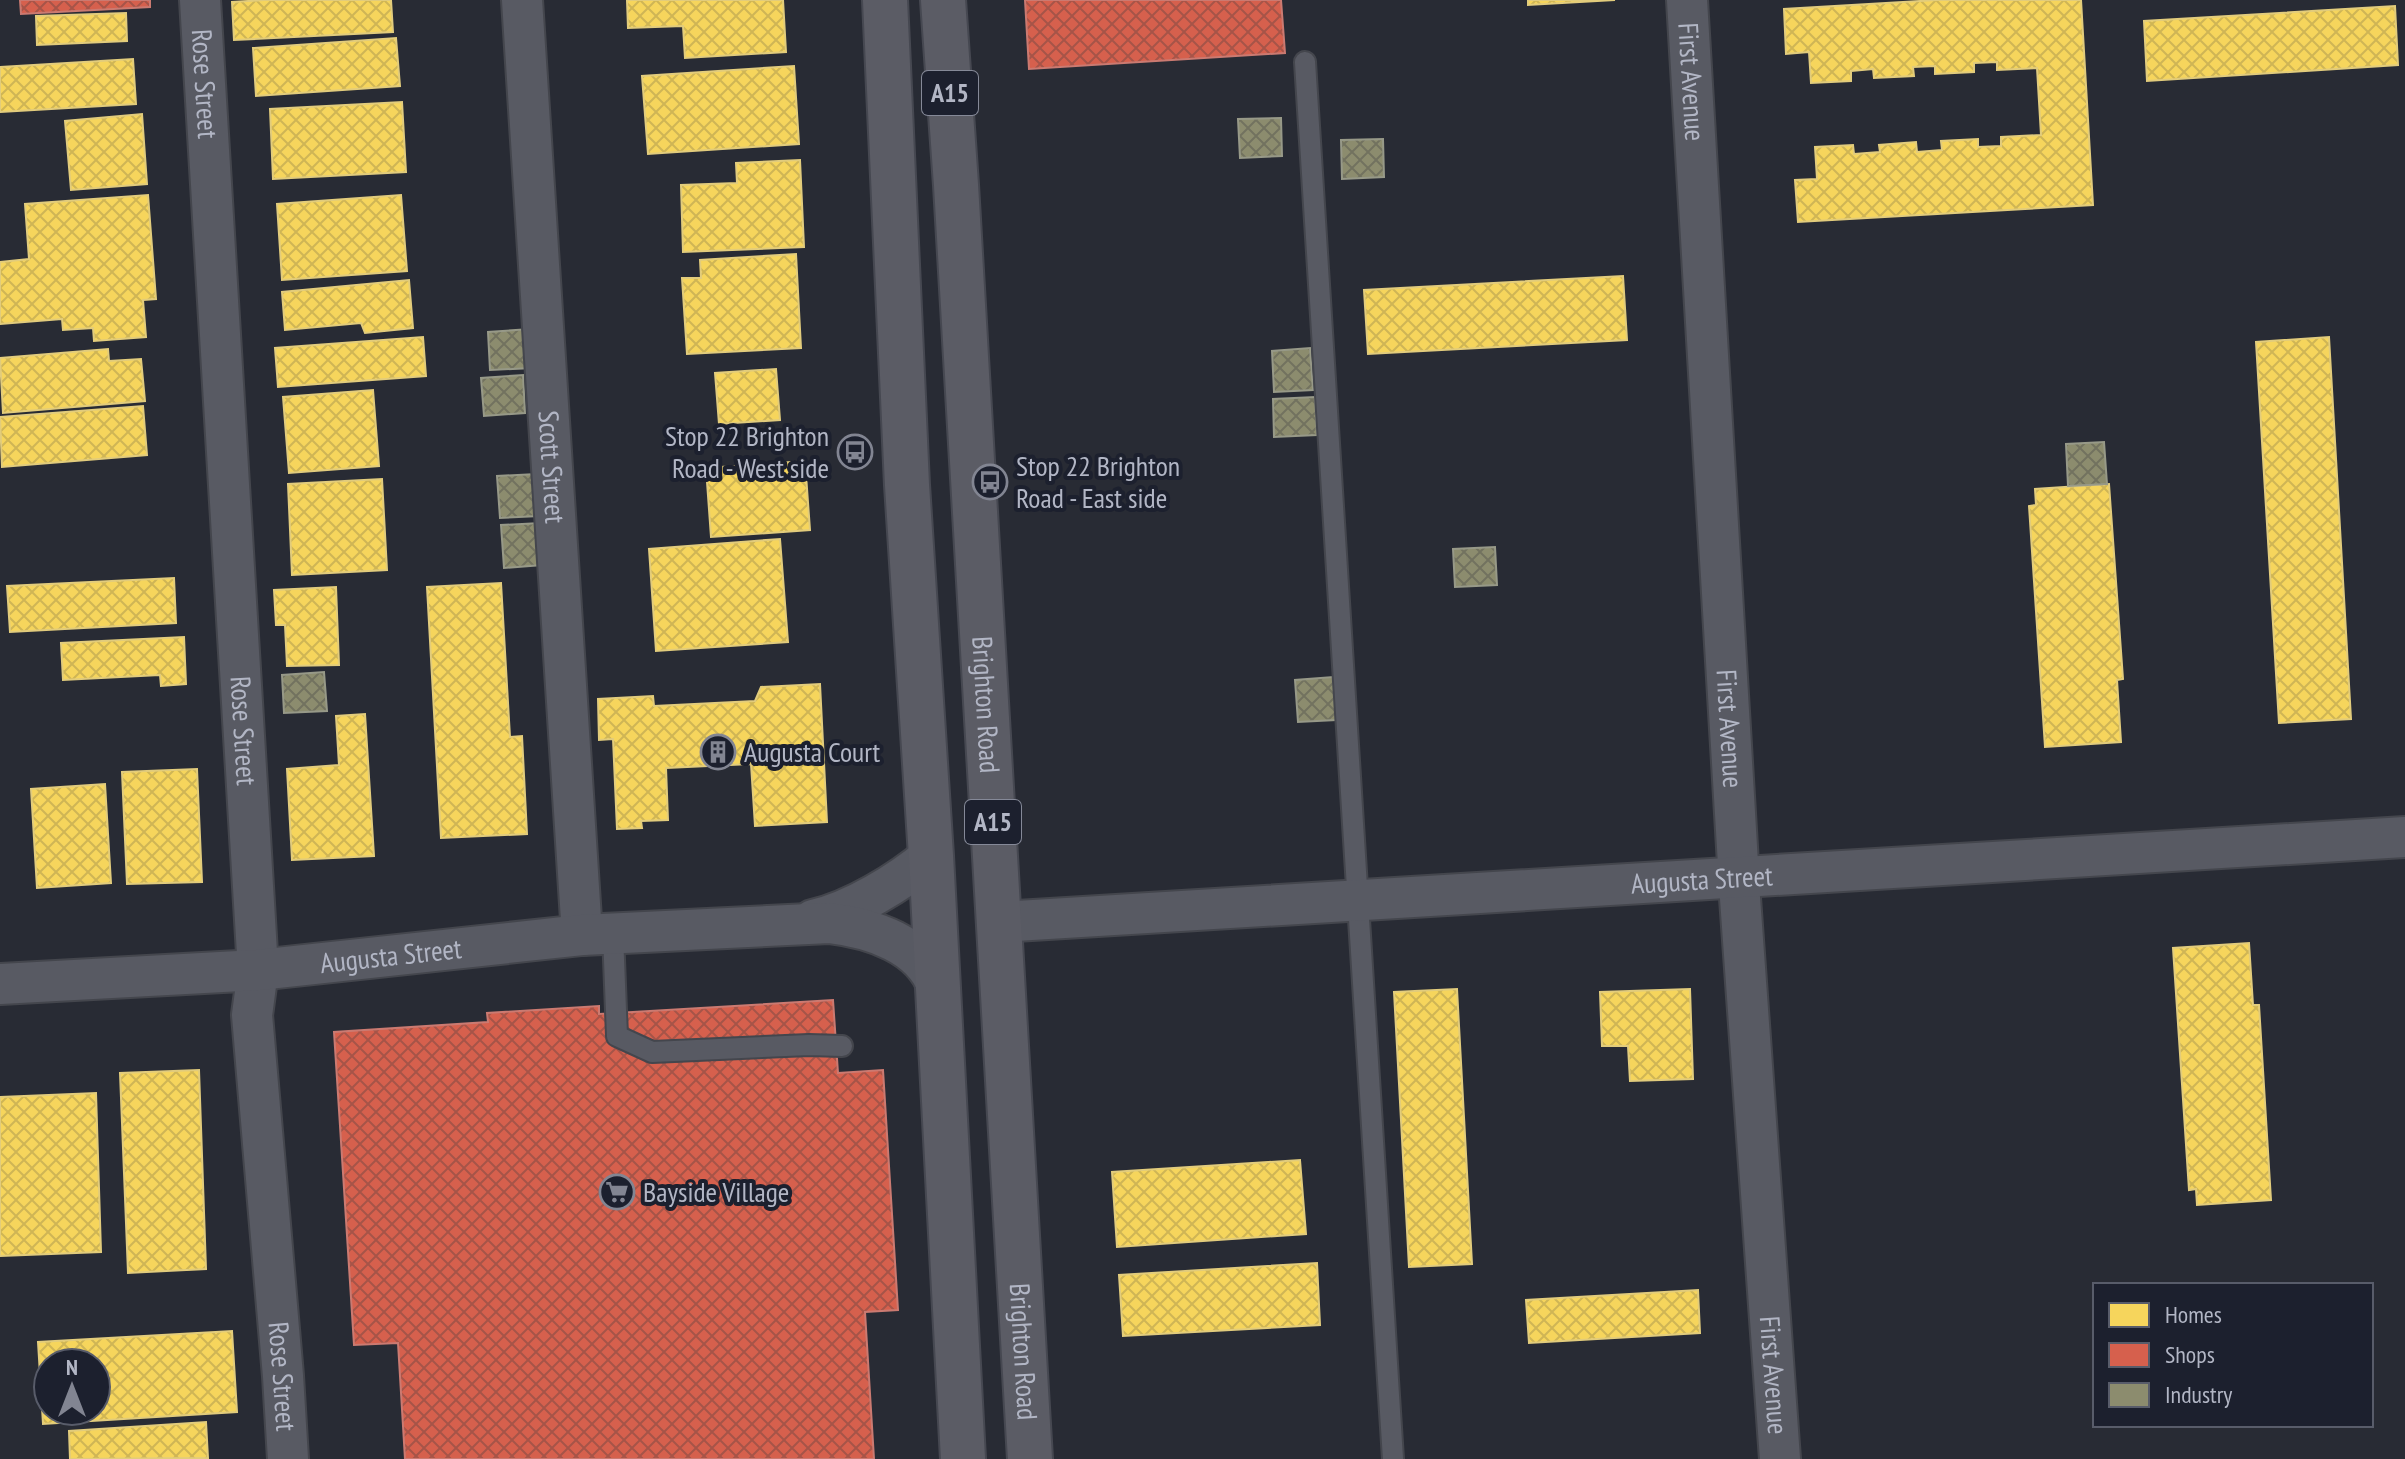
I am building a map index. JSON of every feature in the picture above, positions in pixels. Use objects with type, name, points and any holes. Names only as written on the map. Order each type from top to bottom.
[{"type":"main road","name":"A15","points":[[885,0],[907,485],[931,856],[963,1459]]},
{"type":"main road","name":"Brighton Road","points":[[943,0],[1030,1459]]},
{"type":"main road","points":[[938,993],[999,922]]},
{"type":"street","name":"Rose Street","points":[[200,0],[258,970],[252,1015],[288,1459]]},
{"type":"street","name":"Scott Street","points":[[522,0],[597,934]]},
{"type":"street","name":"First Avenue","points":[[1687,0],[1739,877],[1780,1459]]},
{"type":"street","name":"Augusta Street","points":[[999,922],[2405,837]]},
{"type":"street","name":"Augusta Street","points":[[782,925],[836,913],[897,882],[931,856]]},
{"type":"street","name":"Augusta Street","points":[[0,984],[258,970],[597,934],[829,923],[861,928],[901,946],[915,955],[934,976],[938,993]]},
{"type":"lane","points":[[1305,62],[1393,1459]]},
{"type":"lane","points":[[597,934],[617,1036],[652,1052],[842,1046]]},
{"type":"building: Homes","points":[[391,0],[393,32],[234,40],[232,2]]},
{"type":"building: Homes","points":[[627,0],[783,0],[786,52],[685,58],[683,26],[628,28]]},
{"type":"building: Homes","points":[[1528,0],[1615,0],[1528,5]]},
{"type":"building: Homes","points":[[1937,0],[2081,0],[2093,205],[1798,222],[1795,180],[1817,179],[1815,147],[1853,145],[1854,154],[1880,152],[1879,145],[1916,142],[1917,152],[1942,150],[1941,141],[1978,139],[1978,147],[2001,146],[2001,137],[2041,135],[2037,68],[1997,70],[1997,62],[1974,63],[1974,72],[1935,74],[1935,66],[1913,67],[1914,76],[1874,78],[1873,69],[1851,71],[1851,81],[1811,83],[1809,52],[1786,54],[1784,9]]},
{"type":"building: Homes","points":[[2395,6],[2398,65],[2147,81],[2144,21]]},
{"type":"building: Homes","points":[[126,13],[127,41],[37,45],[36,16]]},
{"type":"building: Homes","points":[[396,38],[400,86],[256,96],[253,48]]},
{"type":"building: Homes","points":[[133,59],[136,104],[0,112],[0,67]]},
{"type":"building: Homes","points":[[794,66],[799,144],[648,154],[642,76]]},
{"type":"building: Homes","points":[[402,102],[406,172],[273,179],[270,109]]},
{"type":"building: Homes","points":[[142,114],[147,184],[71,190],[65,121]]},
{"type":"building: Homes","points":[[800,160],[804,247],[683,252],[681,185],[737,183],[736,163]]},
{"type":"building: Homes","points":[[148,195],[156,299],[143,300],[146,337],[94,341],[93,328],[63,330],[62,319],[0,324],[0,262],[29,259],[25,204]]},
{"type":"building: Homes","points":[[401,195],[407,271],[282,280],[277,204]]},
{"type":"building: Homes","points":[[796,254],[801,348],[687,354],[682,278],[701,278],[700,260]]},
{"type":"building: Homes","points":[[1623,276],[1627,340],[1368,354],[1364,290]]},
{"type":"building: Homes","points":[[409,280],[413,328],[365,333],[361,323],[285,330],[282,292]]},
{"type":"building: Homes","points":[[423,337],[426,376],[278,387],[275,348]]},
{"type":"building: Homes","points":[[2329,337],[2351,719],[2279,723],[2256,342]]},
{"type":"building: Homes","points":[[108,349],[109,361],[141,359],[145,401],[3,413],[0,358]]},
{"type":"building: Homes","points":[[776,369],[780,420],[719,424],[715,373]]},
{"type":"building: Homes","points":[[373,390],[379,466],[289,473],[283,397]]},
{"type":"building: Homes","points":[[143,406],[147,455],[2,467],[0,417]]},
{"type":"building: Homes","points":[[805,461],[810,530],[711,537],[706,468]]},
{"type":"building: Homes","points":[[382,479],[387,570],[292,575],[288,484]]},
{"type":"building: Homes","points":[[2109,484],[2123,679],[2117,680],[2121,742],[2045,747],[2029,506],[2036,505],[2035,489]]},
{"type":"building: Homes","points":[[780,539],[788,642],[656,651],[649,549]]},
{"type":"building: Homes","points":[[174,578],[176,623],[10,632],[7,586]]},
{"type":"building: Homes","points":[[501,583],[510,737],[522,736],[527,834],[441,838],[427,587]]},
{"type":"building: Homes","points":[[336,587],[339,665],[287,666],[285,625],[276,625],[274,590]]},
{"type":"building: Homes","points":[[184,637],[186,684],[161,686],[160,675],[63,680],[61,643]]},
{"type":"building: Homes","name":"Augusta Court","points":[[820,684],[827,822],[755,826],[751,764],[666,768],[668,820],[641,821],[642,828],[617,829],[613,739],[599,740],[598,699],[653,696],[654,706],[755,701],[761,687]]},
{"type":"building: Homes","points":[[365,714],[374,856],[292,860],[287,769],[339,765],[336,716]]},
{"type":"building: Homes","points":[[197,769],[202,882],[127,884],[122,772]]},
{"type":"building: Homes","points":[[105,784],[111,883],[37,888],[31,789]]},
{"type":"building: Homes","points":[[2249,943],[2253,1005],[2259,1005],[2271,1200],[2197,1205],[2196,1189],[2189,1190],[2173,948]]},
{"type":"building: Homes","points":[[1457,989],[1472,1264],[1409,1267],[1394,992]]},
{"type":"building: Homes","points":[[1690,989],[1693,1079],[1630,1081],[1628,1046],[1602,1046],[1600,992]]},
{"type":"building: Homes","points":[[199,1070],[206,1269],[128,1273],[120,1073]]},
{"type":"building: Homes","points":[[96,1093],[101,1252],[0,1256],[0,1097]]},
{"type":"building: Homes","points":[[1300,1160],[1306,1234],[1117,1247],[1112,1172]]},
{"type":"building: Homes","points":[[1317,1263],[1320,1325],[1123,1336],[1119,1275]]},
{"type":"building: Homes","points":[[1698,1290],[1700,1333],[1529,1343],[1526,1300]]},
{"type":"building: Homes","points":[[232,1331],[237,1412],[112,1420],[112,1347],[38,1347],[38,1342]]},
{"type":"building: Homes","points":[[206,1422],[208,1458],[70,1459],[69,1431]]},
{"type":"building: Shops","points":[[20,0],[150,0],[150,7],[21,14]]},
{"type":"building: Shops","points":[[1025,0],[1281,0],[1285,53],[1029,69]]},
{"type":"building: Shops","name":"Bayside Village","points":[[833,1000],[838,1073],[883,1070],[898,1310],[865,1312],[874,1459],[405,1459],[398,1343],[354,1345],[334,1032],[488,1022],[487,1013],[599,1006],[599,1014]]},
{"type":"building: Industry","points":[[1281,118],[1282,156],[1240,158],[1238,119]]},
{"type":"building: Industry","points":[[1383,139],[1384,177],[1342,179],[1341,140]]},
{"type":"building: Industry","points":[[530,329],[532,368],[490,370],[488,332]]},
{"type":"building: Industry","points":[[1310,348],[1313,390],[1274,392],[1272,351]]},
{"type":"building: Industry","points":[[523,375],[525,413],[484,416],[481,378]]},
{"type":"building: Industry","points":[[1315,397],[1317,435],[1274,437],[1273,399]]},
{"type":"building: Industry","points":[[2104,442],[2107,484],[2068,486],[2066,444]]},
{"type":"building: Industry","points":[[536,474],[539,516],[500,518],[497,476]]},
{"type":"building: Industry","points":[[540,523],[542,565],[504,568],[501,525]]},
{"type":"building: Industry","points":[[1495,547],[1497,585],[1455,587],[1453,549]]},
{"type":"building: Industry","points":[[324,672],[327,711],[284,713],[282,675]]},
{"type":"building: Industry","points":[[1333,677],[1336,720],[1298,722],[1295,680]]},
{"type":"place","name":"Stop 22 Brighton Road - West side","points":[[855,452]]},
{"type":"place","name":"Stop 22 Brighton Road - East side","points":[[990,482]]},
{"type":"place","name":"Augusta Court","points":[[718,752]]},
{"type":"place","name":"Bayside Village","points":[[617,1192]]}]
